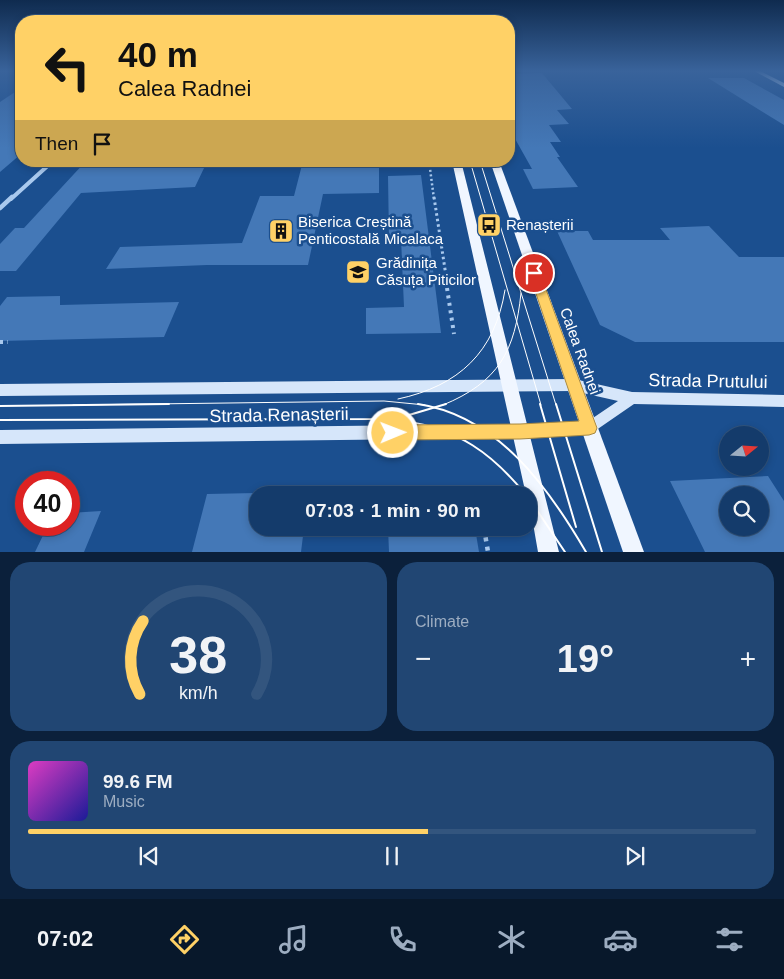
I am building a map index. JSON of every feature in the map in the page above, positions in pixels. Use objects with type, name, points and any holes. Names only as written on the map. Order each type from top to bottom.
[{"type":"main road","points":[[457,167],[549,552]]},
{"type":"main road","name":"Calea Radnei","points":[[496,167],[634,552]]},
{"type":"street","points":[[0,208],[46,167]]},
{"type":"street","name":"Strada Renașterii","points":[[0,390],[574,385]]},
{"type":"street","name":"Strada Prutului","points":[[574,385],[632,398],[784,401]]},
{"type":"street","name":"Strada Prutului","points":[[589,428],[632,398]]},
{"type":"street","name":"Strada Renașterii","points":[[0,437],[520,431],[589,428]]},
{"type":"path","points":[[430,167],[454,334]]},
{"type":"path","points":[[0,342],[8,342]]},
{"type":"path","points":[[485,536],[488,552]]},
{"type":"building","points":[[8,97],[15,97],[15,159],[0,172],[0,102]]},
{"type":"building","points":[[515,97],[562,97],[572,109],[557,110],[569,124],[549,125],[561,142],[550,142],[560,157],[557,157],[578,187],[533,189],[523,169],[532,169],[515,139]]},
{"type":"building","points":[[738,97],[778,97],[784,100],[784,125]]},
{"type":"building","points":[[80,167],[205,167],[195,187],[81,193],[16,271],[0,271],[0,244],[15,228],[24,228]]},
{"type":"building","points":[[301,167],[379,167],[379,193],[323,194],[308,265],[207,265],[106,269],[120,247],[242,243],[260,196],[294,196]]},
{"type":"building","points":[[421,175],[441,333],[366,334],[366,308],[404,307],[401,238],[389,239],[388,176]]},
{"type":"building","points":[[709,226],[739,257],[784,257],[784,342],[635,342],[600,325],[557,231],[588,231],[593,240],[670,240],[660,228]]},
{"type":"building","points":[[60,296],[60,305],[179,302],[164,337],[0,341],[0,306],[7,297]]},
{"type":"building","points":[[768,476],[784,501],[784,552],[705,552],[670,481]]},
{"type":"building","points":[[249,493],[249,536],[303,536],[301,552],[192,552],[207,494]]},
{"type":"building","points":[[101,511],[84,552],[35,552],[43,536],[80,536],[80,512]]},
{"type":"building","points":[[388,536],[476,536],[479,552],[389,552]]},
{"type":"tram line","points":[[472,167],[516,321]]},
{"type":"tram line","points":[[482,167],[556,405]]},
{"type":"tram line","points":[[398,399],[439,385],[471,363],[493,331],[505,290]]},
{"type":"tram line","points":[[516,321],[521,293]]},
{"type":"tram line","points":[[444,405],[478,386],[491,375],[501,362],[508,348],[516,321]]},
{"type":"tram line","points":[[516,321],[541,405]]},
{"type":"tram line","points":[[73,405],[384,401],[420,405]]},
{"type":"tram line","points":[[0,406],[169,404]]},
{"type":"tram line","points":[[540,404],[576,527]]},
{"type":"tram line","points":[[556,404],[602,552]]},
{"type":"tram line","points":[[420,405],[425,405]]},
{"type":"tram line","points":[[420,405],[433,408]]},
{"type":"tram line","points":[[433,408],[444,405]]},
{"type":"tram line","points":[[0,420],[381,419],[409,415],[433,408]]},
{"type":"tram line","points":[[433,408],[447,411],[473,423],[518,458],[555,503],[586,552]]},
{"type":"tram line","points":[[404,421],[441,430],[472,445],[487,455],[518,486]]},
{"type":"tram line","points":[[537,510],[565,552]]},
{"type":"place","name":"Renașterii","points":[[489,225]]},
{"type":"place","name":"Biserica Creștină Penticostală Micalaca","points":[[281,231]]},
{"type":"place","name":"Grădinița Căsuța Piticilor","points":[[358,272]]},
{"type":"route","points":[[393,433],[589,428],[534,273]]}]
